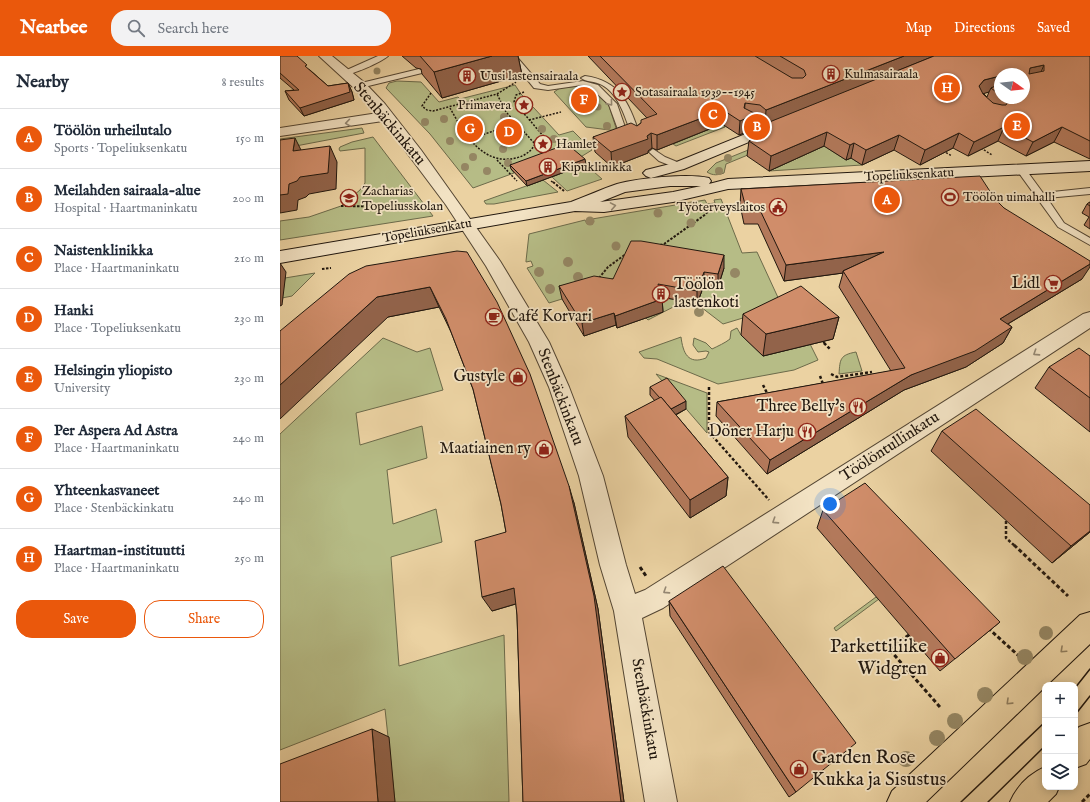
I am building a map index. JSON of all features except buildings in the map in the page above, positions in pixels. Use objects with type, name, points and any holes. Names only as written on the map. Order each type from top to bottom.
[{"type":"main road","points":[[903,802],[1090,625]]},
{"type":"main road","points":[[1078,750],[1090,738]]},
{"type":"main road","points":[[1026,802],[1042,786]]},
{"type":"street","name":"Stenbäckinkatu","points":[[325,56],[360,86],[387,116],[453,204],[467,225],[478,254],[539,342],[559,388],[591,476],[613,565],[627,611],[661,802]]},
{"type":"street","points":[[280,132],[387,116]]},
{"type":"street","points":[[622,188],[654,172],[679,166],[793,119]]},
{"type":"street","points":[[650,200],[670,181],[679,166]]},
{"type":"street","name":"Topeliuksenkatu","points":[[570,199],[604,208],[673,197],[728,184],[1090,166]]},
{"type":"street","name":"Topeliuksenkatu","points":[[280,256],[467,225],[570,199],[622,188],[670,181],[711,181],[728,184]]},
{"type":"street","name":"Töölöntullinkatu","points":[[627,611],[654,599],[1090,319]]},
{"type":"lane","points":[[344,73],[384,56]]},
{"type":"lane","points":[[512,56],[537,86],[548,88]]},
{"type":"lane","points":[[360,86],[419,71]]},
{"type":"lane","points":[[407,75],[416,78],[425,77]]},
{"type":"lane","points":[[579,79],[599,80],[606,83],[623,100],[636,134],[623,133],[613,104],[595,87],[583,83],[551,87],[553,84],[579,79]]},
{"type":"lane","points":[[748,121],[765,130]]},
{"type":"lane","points":[[653,152],[662,159],[679,166]]},
{"type":"lane","points":[[1021,169],[1060,225],[1090,242]]},
{"type":"lane","points":[[1040,196],[1090,191]]},
{"type":"path","points":[[431,93],[422,106],[424,109],[437,110],[450,108],[497,94],[516,82]]},
{"type":"path","points":[[450,108],[470,139],[483,154],[497,160],[514,160],[529,154],[535,144],[542,142],[545,138],[514,102],[516,94],[537,86]]},
{"type":"path","points":[[497,94],[506,112],[535,144]]},
{"type":"path","points":[[529,120],[561,112]]},
{"type":"path","points":[[470,139],[517,123]]},
{"type":"path","points":[[977,146],[994,156]]},
{"type":"path","points":[[497,160],[517,181]]},
{"type":"path","points":[[551,181],[570,199]]},
{"type":"path","points":[[341,206],[435,207]]},
{"type":"path","points":[[653,246],[664,244],[706,214]]},
{"type":"path","points":[[597,280],[608,266],[627,254]]},
{"type":"path","points":[[823,341],[830,349]]},
{"type":"path","points":[[831,374],[837,377],[872,372]]},
{"type":"path","points":[[820,376],[825,389]]},
{"type":"path","points":[[763,385],[770,399]]},
{"type":"path","points":[[710,387],[709,432],[772,504]]},
{"type":"path","points":[[1006,520],[1006,538],[1068,596]]},
{"type":"path","points":[[983,623],[1037,675]]},
{"type":"path","points":[[909,635],[889,649],[940,707]]},
{"type":"path","points":[[1082,802],[1090,794]]},
{"type":"green space","points":[[397,81],[421,82],[439,102],[458,97],[460,99],[515,85],[521,94],[559,135],[573,131],[592,150],[579,158],[567,148],[511,169],[514,173],[473,188],[430,134],[386,88],[389,83]]},
{"type":"green space","points":[[588,85],[609,106],[617,131],[586,127],[554,92],[560,88]]},
{"type":"green space","points":[[722,124],[725,127],[676,146],[673,144]]},
{"type":"green space","points":[[362,128],[364,133],[280,149],[280,139]]},
{"type":"green space","points":[[813,128],[726,164],[724,173],[716,175],[707,172],[716,163],[783,136]]},
{"type":"green space","points":[[373,137],[433,216],[280,240],[280,221],[309,217],[341,206],[360,190],[365,183],[365,148],[340,151],[339,149],[340,147],[352,142]]},
{"type":"green space","points":[[824,146],[846,160],[851,158],[862,165],[769,171]]},
{"type":"green space","points":[[585,164],[602,179],[567,191],[552,177]]},
{"type":"green space","points":[[543,180],[558,192],[494,204],[486,204],[484,201]]},
{"type":"green space","points":[[721,199],[742,253],[757,252],[781,304],[766,311],[723,324],[697,304],[704,285],[718,287],[723,268],[615,292],[562,299],[549,303],[527,268],[533,266],[531,261],[526,262],[529,234],[585,220],[587,224],[594,222],[592,219],[705,200],[707,204],[715,203],[714,200]]},
{"type":"green space","points":[[315,273],[292,296],[282,298],[285,278]]},
{"type":"green space","points":[[647,295],[682,301],[648,320],[646,318]]},
{"type":"green space","points":[[737,328],[741,335],[763,356],[810,344],[818,360],[794,370],[718,384],[657,359],[644,358],[639,352],[681,337],[685,353],[691,359],[700,360],[706,358],[709,352],[698,352],[693,345],[694,338],[706,343],[712,349],[730,339],[731,331]]},
{"type":"green space","points":[[383,338],[417,352],[430,348],[443,390],[356,413],[360,445],[422,426],[427,458],[387,470],[393,524],[436,509],[442,542],[391,557],[399,666],[504,635],[509,802],[395,802],[385,709],[280,750],[280,434]]},
{"type":"green space","points":[[856,352],[862,371],[839,374],[842,358]]},
{"type":"green space","points":[[656,374],[707,393],[707,433]]},
{"type":"green space","points":[[876,597],[879,599],[836,631],[834,628]]},
{"type":"tram line","points":[[1078,684],[1090,669]]},
{"type":"tram line","points":[[1078,711],[1090,696]]},
{"type":"tram line","points":[[961,802],[1042,725]]},
{"type":"tram line","points":[[988,802],[1042,749]]},
{"type":"place","name":"Kulmasairaala","points":[[831,74]]},
{"type":"place","name":"Uusi lastensairaala","points":[[467,76]]},
{"type":"place","name":"Haartman-instituutti","points":[[947,88]]},
{"type":"place","name":"Sotasairaala 1939--1945","points":[[622,92]]},
{"type":"place","name":"Per Aspera Ad Astra","points":[[584,100]]},
{"type":"place","name":"Primavera","points":[[524,105]]},
{"type":"place","name":"Naistenklinikka","points":[[713,115]]},
{"type":"place","name":"Helsingin yliopisto","points":[[1017,126]]},
{"type":"place","name":"Meilahden sairaala-alue","points":[[757,127]]},
{"type":"place","name":"Yhteenkasvaneet","points":[[470,129]]},
{"type":"place","name":"Hanki","points":[[509,132]]},
{"type":"place","name":"Hamlet","points":[[543,144]]},
{"type":"place","name":"Kipuklinikka","points":[[548,167]]},
{"type":"place","name":"Töölön uimahalli","points":[[950,197]]},
{"type":"place","name":"Zacharias Topeliusskolan","points":[[349,198]]},
{"type":"place","name":"Töölön urheilutalo","points":[[887,200]]},
{"type":"place","name":"Työterveyslaitos","points":[[778,207]]},
{"type":"place","name":"Lidl","points":[[1053,284]]},
{"type":"place","name":"Töölön lastenkoti","points":[[661,294]]},
{"type":"place","name":"Café Korvari","points":[[494,317]]},
{"type":"place","name":"Gustyle","points":[[518,377]]},
{"type":"place","name":"Three Belly's","points":[[858,407]]},
{"type":"place","name":"Döner Harju","points":[[807,432]]},
{"type":"place","name":"Maatiainen ry","points":[[544,449]]},
{"type":"place","name":"Parkettiliike Widgren","points":[[940,658]]},
{"type":"place","name":"Garden Rose Kukka ja Sisustus","points":[[799,769]]}]
